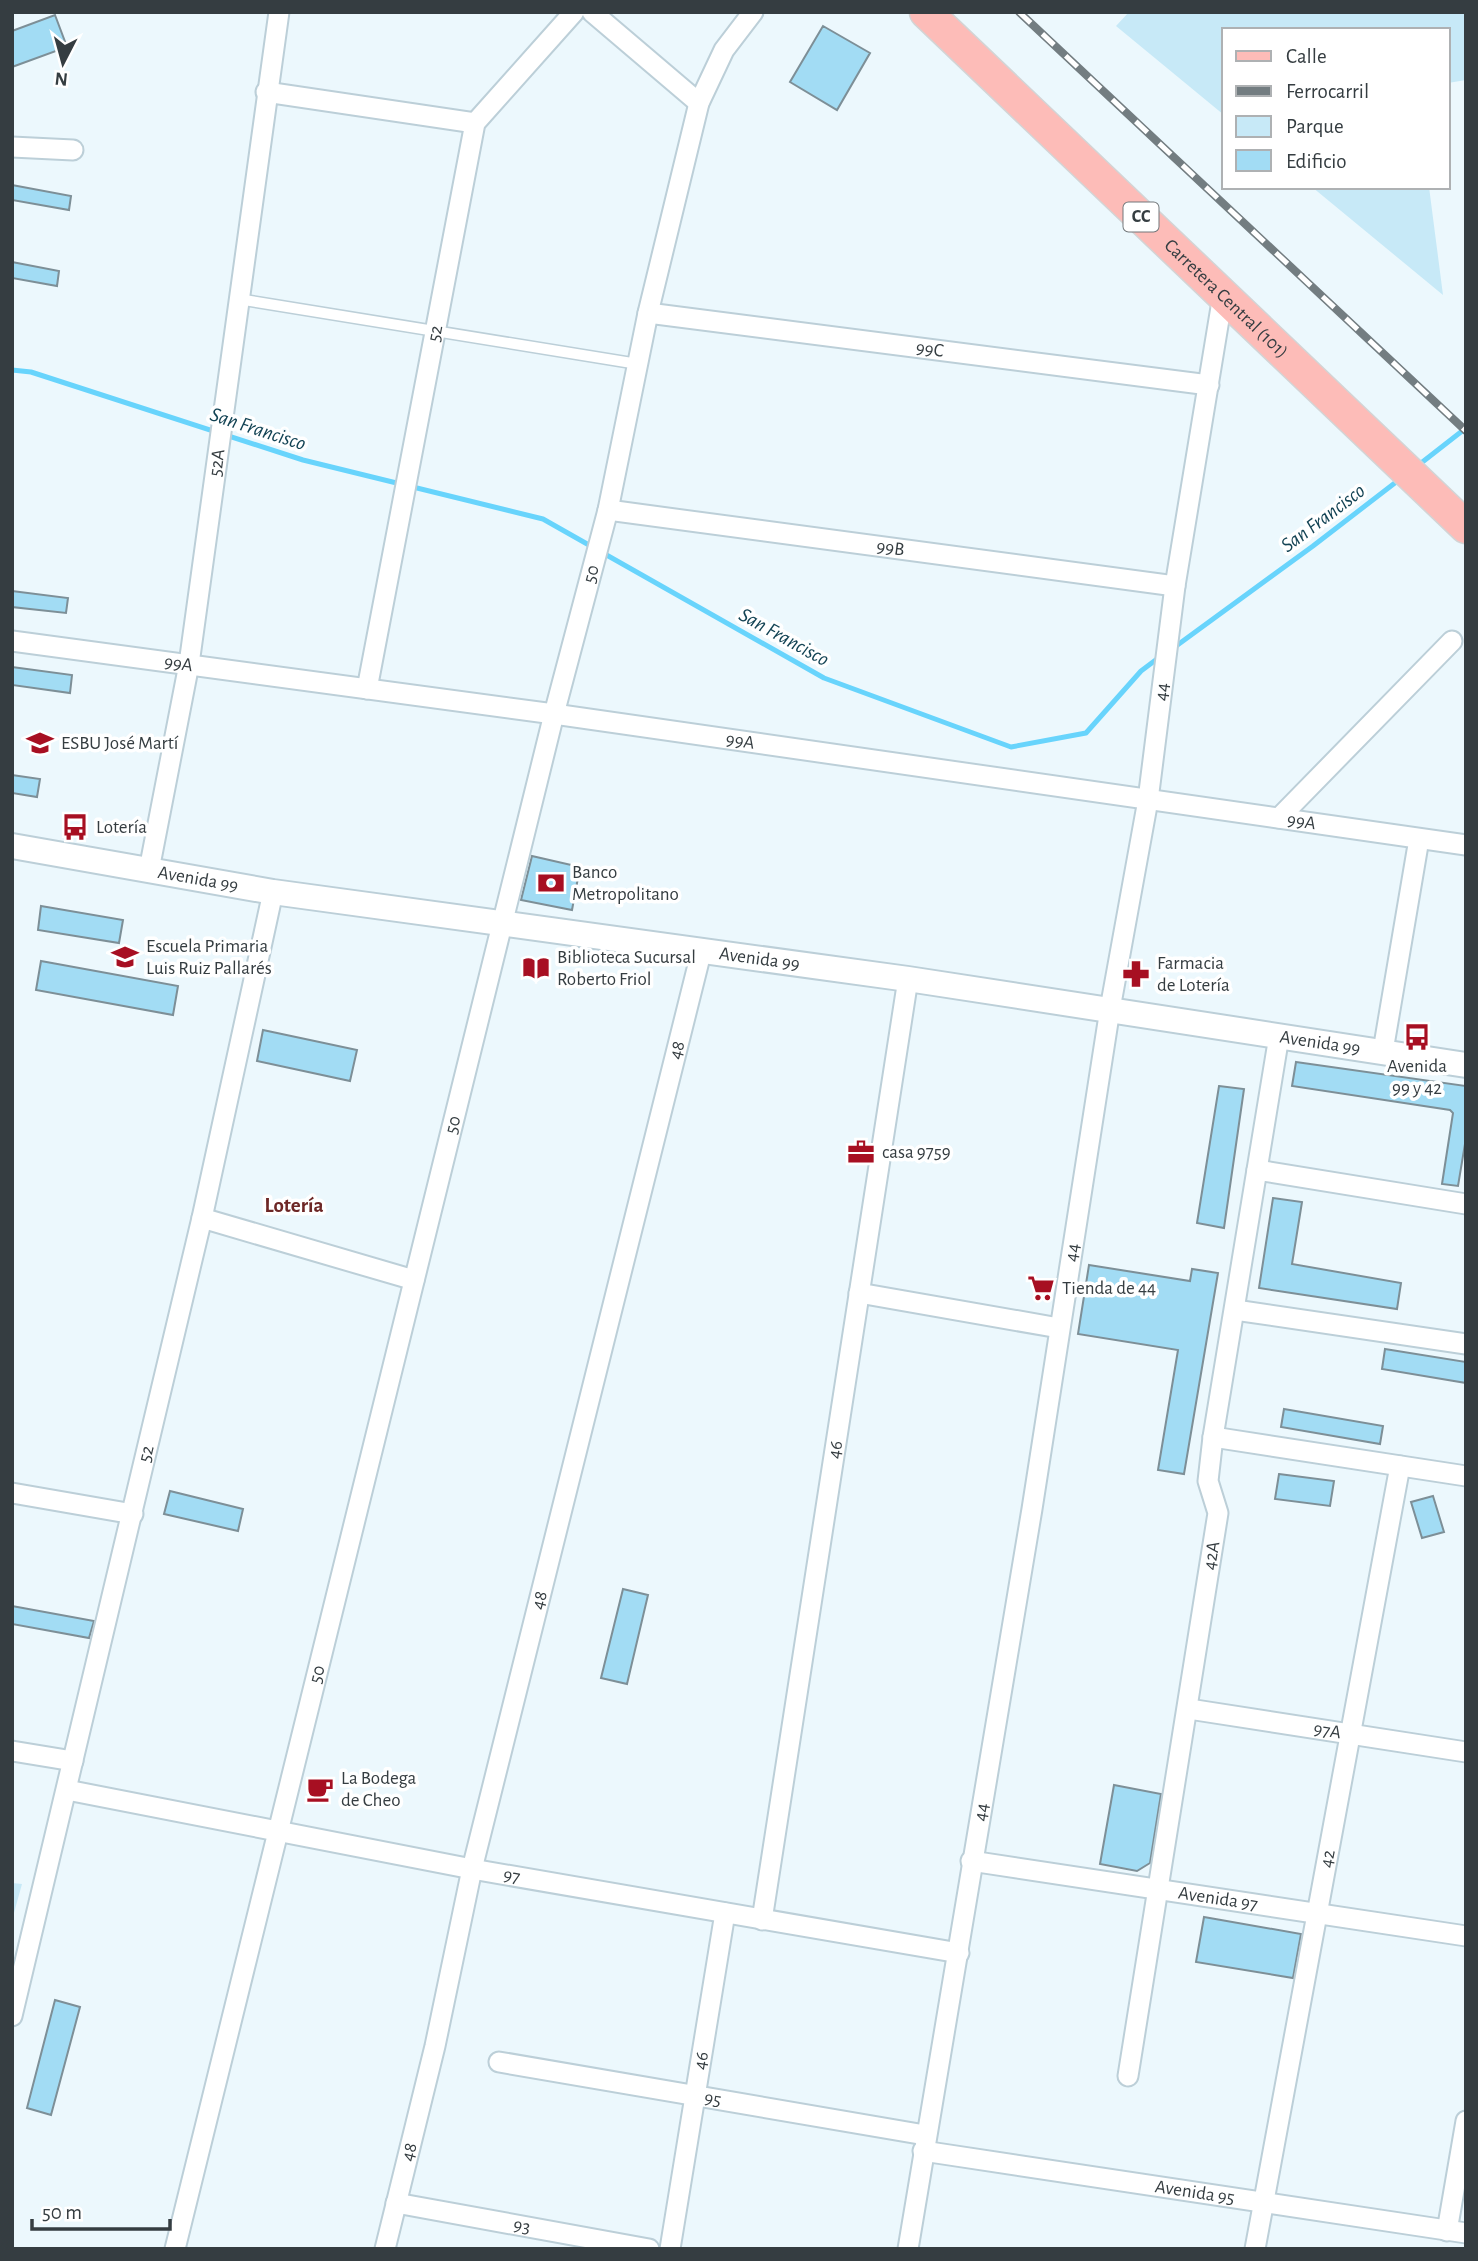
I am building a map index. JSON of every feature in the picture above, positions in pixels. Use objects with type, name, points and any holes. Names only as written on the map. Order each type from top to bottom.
[{"type":"main road","name":"Carretera Central (101)","points":[[926,12],[1466,527]]},
{"type":"street","name":"52A","points":[[149,870],[189,664],[279,12]]},
{"type":"street","points":[[266,93],[475,123],[574,12]]},
{"type":"street","points":[[592,12],[699,103]]},
{"type":"street","name":"50","points":[[175,2249],[554,714],[608,510],[648,313],[699,103],[724,50],[753,12]]},
{"type":"street","name":"52","points":[[367,689],[475,123]]},
{"type":"street","points":[[12,147],[73,150]]},
{"type":"street","name":"44","points":[[908,2249],[1032,1508],[1110,1009],[1148,800],[1175,586],[1223,295]]},
{"type":"street","name":"99C","points":[[648,313],[1209,385]]},
{"type":"street","name":"99B","points":[[608,510],[1175,586]]},
{"type":"street","name":"99A","points":[[12,641],[554,714],[1466,845]]},
{"type":"street","points":[[1279,818],[1452,641]]},
{"type":"street","points":[[1383,1051],[1419,839]]},
{"type":"street","name":"Avenida 99","points":[[12,846],[273,892],[701,953],[908,979],[1466,1065]]},
{"type":"street","name":"52","points":[[12,2016],[202,1218],[273,892]]},
{"type":"street","name":"48","points":[[385,2249],[435,2046],[472,1869],[701,953]]},
{"type":"street","name":"46","points":[[762,1920],[908,979]]},
{"type":"street","name":"42A","points":[[1128,2076],[1189,1709],[1218,1513],[1208,1480],[1213,1437],[1279,1035]]},
{"type":"street","points":[[1257,1170],[1466,1204]]},
{"type":"street","points":[[202,1218],[414,1279]]},
{"type":"street","points":[[859,1293],[1059,1328]]},
{"type":"street","points":[[1235,1310],[1466,1344]]},
{"type":"street","points":[[1213,1437],[1466,1476]]},
{"type":"street","name":"42","points":[[1255,2249],[1399,1466]]},
{"type":"street","points":[[12,1493],[133,1514]]},
{"type":"street","name":"97A","points":[[1189,1709],[1466,1752]]},
{"type":"street","points":[[12,1751],[73,1761]]},
{"type":"street","name":"97","points":[[67,1790],[472,1869],[959,1953]]},
{"type":"street","name":"Avenida 97","points":[[971,1861],[1466,1936]]},
{"type":"street","name":"46","points":[[670,2249],[725,1913]]},
{"type":"street","name":"95","points":[[499,2062],[696,2095],[924,2143]]},
{"type":"street","points":[[1457,2232],[1466,2121]]},
{"type":"street","name":"Avenida 95","points":[[924,2143],[1263,2202],[1457,2232]]},
{"type":"street","name":"93","points":[[396,2203],[649,2249]]},
{"type":"lane","points":[[238,299],[638,364]]},
{"type":"green space","points":[[1129,12],[1466,12],[1466,80],[1450,83],[1450,28],[1222,28],[1222,113],[1116,26]]},
{"type":"green space","points":[[1314,189],[1429,189],[1443,295]]},
{"type":"green space","points":[[12,1883],[22,1884],[12,1920]]},
{"type":"building","points":[[55,15],[67,47],[12,67],[12,31]]},
{"type":"building","points":[[823,26],[870,53],[837,110],[790,82]]},
{"type":"building","points":[[12,185],[71,196],[69,210],[12,200]]},
{"type":"building","points":[[12,262],[59,271],[57,286],[12,278]]},
{"type":"building","points":[[12,591],[68,598],[66,613],[12,607]]},
{"type":"building","points":[[12,667],[72,675],[70,693],[12,685]]},
{"type":"building","points":[[12,775],[40,779],[37,797],[12,793]]},
{"type":"building","name":"Banco Metropolitano","points":[[532,856],[580,867],[572,910],[521,900]]},
{"type":"building","points":[[41,906],[123,920],[119,943],[38,930]]},
{"type":"building","points":[[41,961],[178,986],[173,1015],[36,990]]},
{"type":"building","points":[[263,1030],[357,1050],[350,1081],[257,1061]]},
{"type":"building","points":[[1296,1062],[1466,1086],[1466,1138],[1458,1186],[1442,1184],[1453,1113],[1450,1110],[1292,1086]]},
{"type":"building","points":[[1219,1086],[1244,1089],[1224,1228],[1197,1223]]},
{"type":"building","points":[[1273,1198],[1302,1202],[1292,1264],[1401,1283],[1397,1309],[1259,1288]]},
{"type":"building","points":[[1089,1265],[1190,1281],[1192,1269],[1218,1273],[1184,1474],[1158,1470],[1178,1350],[1078,1334]]},
{"type":"building","points":[[1385,1349],[1466,1362],[1466,1383],[1382,1369]]},
{"type":"building","points":[[1284,1409],[1383,1426],[1380,1444],[1281,1427]]},
{"type":"building","points":[[1279,1474],[1334,1481],[1330,1506],[1275,1499]]},
{"type":"building","points":[[170,1491],[243,1509],[238,1531],[164,1514]]},
{"type":"building","points":[[1433,1496],[1444,1532],[1422,1538],[1411,1502]]},
{"type":"building","points":[[623,1589],[648,1595],[627,1684],[601,1678]]},
{"type":"building","points":[[12,1606],[94,1621],[89,1638],[12,1624]]},
{"type":"building","points":[[1114,1785],[1161,1794],[1150,1863],[1137,1871],[1100,1864]]},
{"type":"building","points":[[1204,1917],[1301,1934],[1293,1978],[1196,1962]]},
{"type":"building","points":[[55,2000],[80,2007],[51,2115],[27,2108]]},
{"type":"waterway","name":"San Francisco","points":[[12,370],[31,372],[303,460],[543,519],[824,678],[1011,747],[1086,733],[1141,671],[1161,656]]},
{"type":"waterway","name":"San Francisco","points":[[1416,467],[1466,428]]},
{"type":"waterway","name":"San Francisco","points":[[1172,649],[1400,479]]},
{"type":"railway","points":[[1019,12],[1466,431]]},
{"type":"place","name":"ESBU José Martí","points":[[40,743]]},
{"type":"place","name":"Lotería","points":[[75,827]]},
{"type":"place","name":"Banco Metropolitano","points":[[551,883]]},
{"type":"place","name":"Escuela Primaria Luis Ruiz Pallarés","points":[[125,957]]},
{"type":"place","name":"Biblioteca Sucursal Roberto Friol","points":[[536,968]]},
{"type":"place","name":"Farmacia de Lotería","points":[[1136,974]]},
{"type":"place","name":"Avenida 99 y 42","points":[[1417,1037]]},
{"type":"place","name":"casa 9759","points":[[861,1152]]},
{"type":"place","name":"Tienda de 44","points":[[1041,1288]]},
{"type":"place","name":"La Bodega de Cheo","points":[[320,1789]]},
{"type":"district","name":"Lotería","points":[[294,1205]]}]
